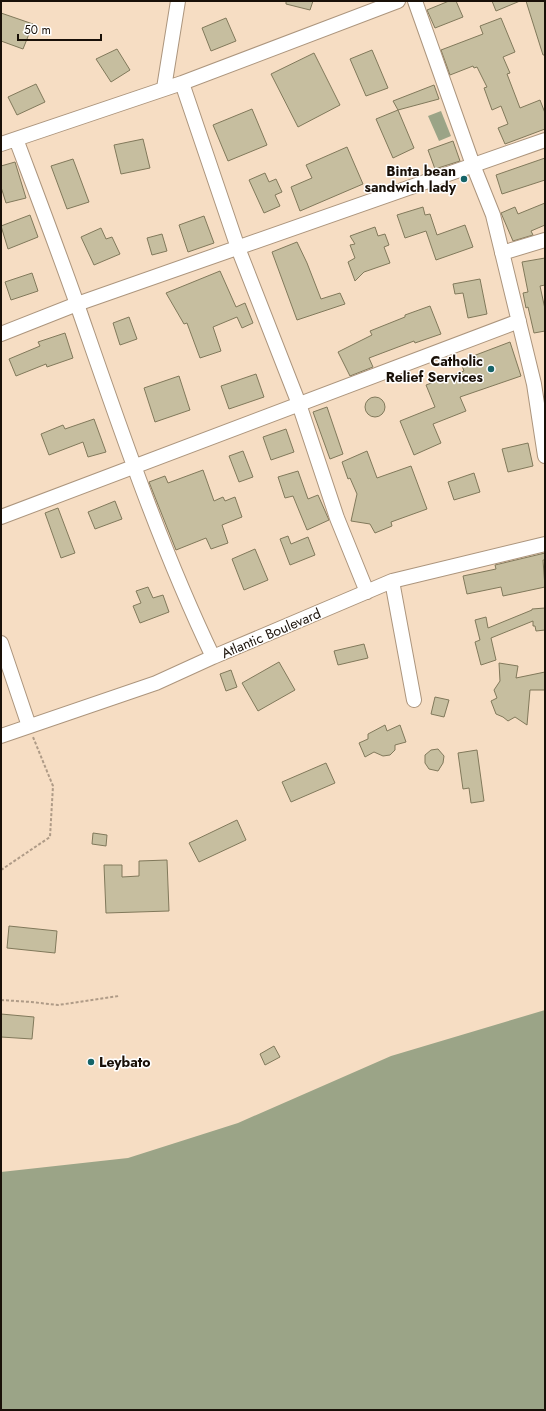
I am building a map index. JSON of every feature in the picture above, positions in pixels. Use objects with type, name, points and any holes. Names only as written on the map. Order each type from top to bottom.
[{"type":"street","points":[[164,88],[178,1]]},
{"type":"street","points":[[1,144],[182,83],[398,1]]},
{"type":"street","points":[[415,1],[492,215],[534,384],[545,456]]},
{"type":"street","points":[[182,83],[238,248],[299,404],[337,518],[367,592]]},
{"type":"street","points":[[16,139],[77,304],[133,467],[193,615],[213,657]]},
{"type":"street","points":[[1,334],[77,304],[545,140]]},
{"type":"street","points":[[502,253],[545,240]]},
{"type":"street","points":[[1,517],[519,321]]},
{"type":"street","name":"Atlantic Boulevard","points":[[1,736],[156,683],[213,657],[392,581],[545,544]]},
{"type":"street","points":[[392,581],[414,700]]},
{"type":"street","points":[[1,643],[29,726]]},
{"type":"path","points":[[1,870],[50,837],[53,786],[29,726]]},
{"type":"path","points":[[1,1000],[58,1005],[119,996]]},
{"type":"shaded area","points":[[441,111],[451,136],[439,141],[428,116]]},
{"type":"shaded area","points":[[545,1010],[545,1410],[1,1410],[1,1172],[128,1158],[238,1123],[391,1056]]},
{"type":"building","points":[[286,1],[313,1],[310,10],[286,4]]},
{"type":"building","points":[[449,1],[456,1],[463,17],[435,28],[427,10]]},
{"type":"building","points":[[492,1],[520,1],[496,11]]},
{"type":"building","points":[[526,1],[545,1],[545,55],[543,55]]},
{"type":"building","points":[[1,13],[33,24],[23,49],[1,41]]},
{"type":"building","points":[[226,18],[236,41],[211,51],[202,28]]},
{"type":"building","points":[[501,18],[515,52],[503,57],[510,73],[507,74],[520,108],[540,100],[545,113],[545,129],[505,144],[498,128],[508,124],[501,106],[492,110],[484,88],[487,87],[477,67],[474,68],[473,66],[450,75],[441,50],[483,34],[480,26]]},
{"type":"building","points":[[117,49],[130,70],[111,82],[96,59]]},
{"type":"building","points":[[372,50],[388,88],[366,96],[350,59]]},
{"type":"building","points":[[314,53],[340,105],[298,127],[271,74]]},
{"type":"building","points":[[36,84],[45,102],[17,115],[8,97]]},
{"type":"building","points":[[434,85],[439,99],[398,110],[393,101]]},
{"type":"building","points":[[252,109],[267,145],[228,161],[213,125]]},
{"type":"building","points":[[398,110],[414,148],[393,158],[376,119]]},
{"type":"building","points":[[143,139],[150,168],[121,174],[114,145]]},
{"type":"building","points":[[453,141],[460,161],[435,169],[428,150]]},
{"type":"building","points":[[347,147],[363,184],[300,211],[291,187],[312,178],[306,165]]},
{"type":"building","points":[[545,158],[545,180],[502,194],[496,175]]},
{"type":"building","points":[[73,159],[89,202],[67,209],[51,166]]},
{"type":"building","points":[[15,162],[26,198],[6,203],[1,187],[1,166]]},
{"type":"building","points":[[265,173],[269,182],[276,179],[282,192],[275,195],[280,206],[264,213],[249,180]]},
{"type":"building","points":[[545,203],[545,225],[531,231],[533,235],[513,241],[501,213],[515,207],[518,214]]},
{"type":"building","points":[[423,207],[425,215],[430,214],[437,235],[465,225],[473,247],[436,260],[426,231],[405,238],[397,215]]},
{"type":"building","points":[[30,215],[38,237],[8,249],[1,226]]},
{"type":"building","points":[[204,216],[214,243],[188,252],[179,225]]},
{"type":"building","points":[[375,227],[378,236],[385,234],[389,245],[384,247],[390,263],[364,272],[355,281],[348,262],[355,258],[350,245],[355,244],[350,236]]},
{"type":"building","points":[[101,228],[106,239],[112,237],[120,254],[94,265],[81,237]]},
{"type":"building","points":[[162,234],[167,251],[152,255],[147,238]]},
{"type":"building","points":[[297,242],[321,299],[340,293],[345,304],[297,320],[272,252]]},
{"type":"building","points":[[545,258],[545,285],[540,286],[545,309],[545,331],[534,333],[523,293],[528,292],[522,262]]},
{"type":"building","points":[[220,271],[236,307],[245,303],[253,323],[242,328],[237,317],[213,327],[221,351],[200,358],[187,323],[184,324],[166,293]]},
{"type":"building","points":[[32,273],[38,291],[11,300],[5,282]]},
{"type":"building","points":[[480,279],[487,314],[468,318],[463,293],[455,294],[453,284]]},
{"type":"building","points":[[430,306],[441,334],[415,343],[414,341],[369,358],[373,367],[350,376],[338,352],[372,335],[370,331],[405,317],[405,315]]},
{"type":"building","points":[[129,317],[137,339],[120,345],[113,323]]},
{"type":"building","points":[[65,333],[73,358],[47,367],[46,364],[16,376],[9,359],[40,346],[38,342]]},
{"type":"building","points":[[510,342],[521,376],[460,397],[466,411],[433,424],[441,443],[414,455],[400,421],[435,407],[426,385],[464,371],[460,361]]},
{"type":"building","points":[[256,374],[264,397],[229,409],[221,386]]},
{"type":"building","points":[[179,376],[190,410],[155,422],[144,388]]},
{"type":"building","points":[[371,397],[379,397],[385,403],[385,411],[379,417],[371,417],[365,411],[365,403]]},
{"type":"building","points":[[327,407],[343,454],[330,459],[313,412]]},
{"type":"building","points":[[94,419],[106,452],[88,457],[83,442],[49,455],[41,434],[63,425],[65,429]]},
{"type":"building","points":[[286,429],[294,452],[271,460],[263,437]]},
{"type":"building","points":[[528,443],[533,466],[508,472],[502,449]]},
{"type":"building","points":[[243,451],[253,477],[239,482],[229,456]]},
{"type":"building","points":[[367,451],[377,478],[411,466],[427,509],[391,522],[392,526],[375,533],[370,524],[351,521],[357,494],[350,478],[348,479],[342,462]]},
{"type":"building","points":[[203,470],[214,501],[223,497],[225,501],[235,497],[242,517],[222,525],[228,543],[211,549],[206,538],[176,550],[149,482],[165,476],[168,483]]},
{"type":"building","points":[[298,471],[308,499],[318,495],[329,520],[307,530],[293,496],[285,498],[278,477]]},
{"type":"building","points":[[474,473],[480,492],[454,500],[448,482]]},
{"type":"building","points":[[115,501],[122,519],[95,529],[88,512]]},
{"type":"building","points":[[58,508],[75,553],[61,558],[45,513]]},
{"type":"building","points":[[288,536],[291,544],[308,537],[315,555],[290,565],[280,539]]},
{"type":"building","points":[[255,549],[268,580],[244,590],[232,559]]},
{"type":"building","points":[[545,553],[545,560],[543,560],[545,587],[503,596],[501,587],[467,594],[463,576],[496,569],[495,565]]},
{"type":"building","points":[[148,587],[153,598],[163,595],[169,612],[140,623],[133,606],[141,603],[136,591]]},
{"type":"building","points":[[545,608],[545,630],[536,631],[535,626],[533,626],[533,621],[491,638],[496,660],[481,665],[475,642],[480,640],[475,620],[486,617],[488,628],[532,609]]},
{"type":"building","points":[[364,644],[368,658],[338,665],[334,651]]},
{"type":"building","points":[[279,662],[295,690],[258,711],[242,683]]},
{"type":"building","points":[[499,663],[518,666],[516,678],[545,672],[545,690],[530,690],[527,725],[515,717],[508,721],[496,714],[491,701],[497,698],[494,690],[500,681]]},
{"type":"building","points":[[231,670],[237,687],[226,691],[220,674]]},
{"type":"building","points":[[435,697],[449,700],[444,717],[431,714]]},
{"type":"building","points":[[385,725],[387,731],[400,725],[406,742],[395,745],[395,750],[390,755],[383,756],[374,752],[365,757],[359,743],[368,739],[368,734]]},
{"type":"building","points":[[438,749],[444,756],[443,763],[438,771],[429,769],[425,763],[425,755],[431,750]]},
{"type":"building","points":[[477,750],[484,801],[471,803],[469,788],[463,789],[458,753]]},
{"type":"building","points":[[326,763],[335,783],[291,802],[282,782]]},
{"type":"building","points":[[237,820],[246,840],[199,862],[189,843]]},
{"type":"building","points":[[93,833],[107,835],[106,846],[92,844]]},
{"type":"building","points":[[167,860],[169,911],[106,913],[104,865],[122,865],[122,877],[139,876],[139,861]]},
{"type":"building","points":[[9,926],[57,931],[55,953],[7,948]]},
{"type":"building","points":[[1,1014],[34,1017],[32,1039],[1,1037]]},
{"type":"building","points":[[274,1046],[280,1057],[265,1065],[260,1054]]},
{"type":"place","name":"Binta bean sandwich lady","points":[[464,179]]},
{"type":"place","name":"Catholic Relief Services","points":[[491,369]]},
{"type":"place","name":"Leybato","points":[[91,1062]]}]
